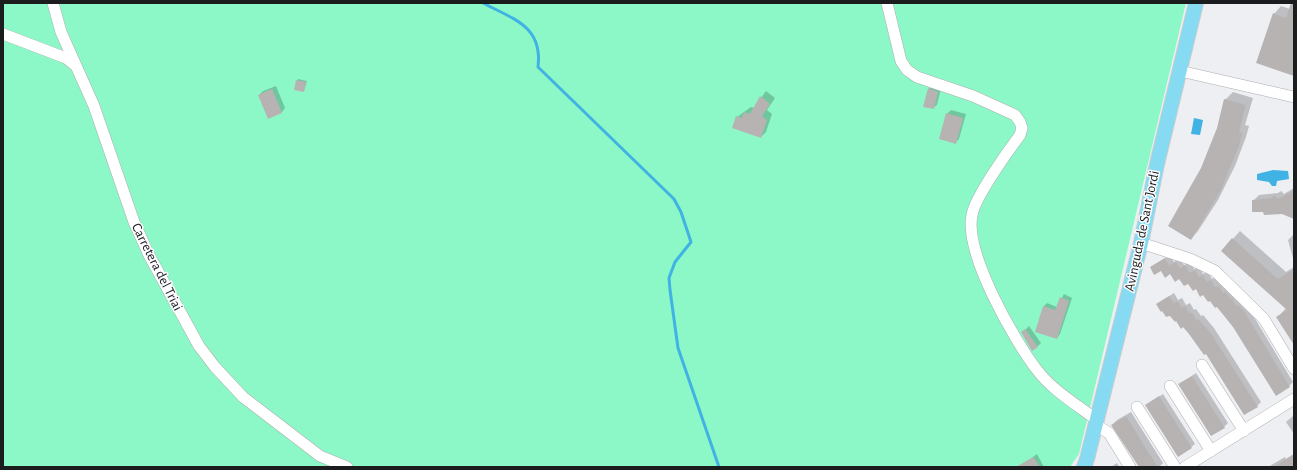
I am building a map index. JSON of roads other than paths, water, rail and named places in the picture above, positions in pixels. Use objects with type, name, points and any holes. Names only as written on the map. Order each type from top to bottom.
[{"type":"main road","name":"Avinguda de Sant Jordi","points":[[1086,464],[1141,243],[1157,164],[1196,3]]},
{"type":"street","name":"Carretera del Triai","points":[[54,3],[61,32],[78,67],[94,106],[134,222],[149,255],[199,346],[215,367],[243,397],[320,456],[347,467]]},
{"type":"street","points":[[887,3],[901,61],[907,70],[917,77],[973,96],[1015,116],[1020,122],[1022,128],[1020,135],[995,172],[972,214],[972,238],[977,256],[1006,323],[1037,371],[1066,398],[1109,433],[1130,467]]},
{"type":"street","points":[[3,34],[66,58],[78,67]]},
{"type":"street","points":[[1180,71],[1294,97]]},
{"type":"street","points":[[1141,243],[1190,259],[1215,272],[1264,319],[1294,369]]},
{"type":"street","points":[[1202,365],[1244,431]]},
{"type":"street","points":[[1170,386],[1211,451]]},
{"type":"street","points":[[1186,467],[1294,399]]},
{"type":"street","points":[[1137,406],[1175,467]]},
{"type":"water","points":[[1194,118],[1203,120],[1200,135],[1191,134]]},
{"type":"water","points":[[1273,170],[1288,171],[1289,179],[1277,181],[1276,186],[1272,186],[1269,182],[1257,180],[1257,174]]},
{"type":"waterway","points":[[483,3],[515,19],[531,33],[536,42],[538,67],[674,199],[681,212],[691,242],[675,262],[669,278],[678,348],[719,467]]}]
